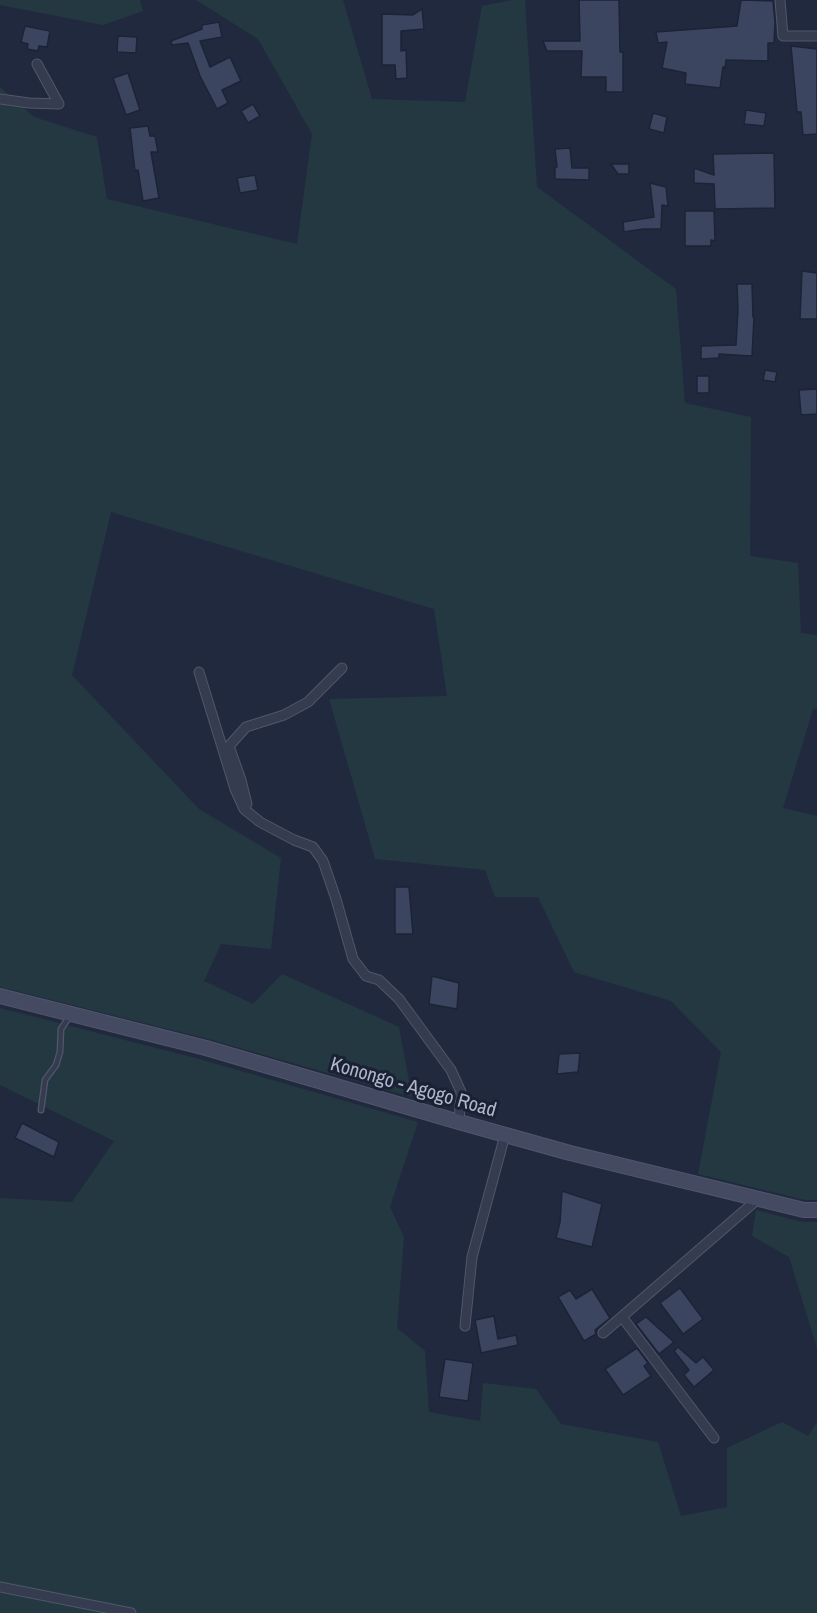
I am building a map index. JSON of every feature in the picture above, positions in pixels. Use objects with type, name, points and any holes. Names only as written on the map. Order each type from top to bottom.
[{"type":"main road","name":"Konongo - Agogo Road","points":[[0,996],[206,1048],[570,1153],[804,1210],[817,1210]]},
{"type":"street","points":[[780,0],[783,36],[817,36]]},
{"type":"street","points":[[0,99],[29,104],[59,104],[37,64]]},
{"type":"street","points":[[247,804],[229,746],[246,727],[284,715],[308,702],[342,668]]},
{"type":"street","points":[[199,672],[235,789],[244,809],[260,822],[313,847],[322,861],[333,889],[353,959],[366,976],[379,980],[399,999],[451,1070],[461,1092],[459,1122]]},
{"type":"street","points":[[465,1326],[472,1257],[506,1135]]},
{"type":"street","points":[[603,1333],[759,1198]]},
{"type":"street","points":[[622,1317],[714,1438]]},
{"type":"street","points":[[0,1587],[131,1613]]},
{"type":"lane","points":[[41,1110],[45,1080],[56,1065],[60,1052],[61,1029],[71,1014]]},
{"type":"shaded area","points":[[0,0],[140,0],[143,11],[103,25],[0,5]]},
{"type":"shaded area","points":[[196,0],[343,0],[372,99],[465,102],[482,6],[525,0],[537,187],[676,289],[685,403],[751,417],[750,556],[798,563],[801,633],[817,635],[817,708],[813,709],[783,808],[817,816],[817,1200],[805,1200],[698,1174],[721,1052],[671,1001],[574,972],[538,897],[495,897],[485,870],[375,859],[329,699],[447,696],[434,609],[111,512],[72,675],[199,809],[281,858],[271,949],[221,944],[204,981],[253,1004],[282,974],[399,1027],[412,1097],[208,1039],[0,987],[0,87],[34,117],[97,137],[107,199],[297,244],[312,134],[258,39]]},
{"type":"shaded area","points":[[0,1008],[203,1060],[418,1122],[390,1207],[404,1237],[397,1328],[425,1351],[429,1412],[480,1421],[483,1383],[536,1389],[561,1424],[658,1442],[681,1516],[727,1507],[727,1448],[782,1422],[808,1436],[817,1422],[817,1613],[0,1613],[0,1198],[72,1202],[114,1141],[0,1085]]},
{"type":"shaded area","points":[[756,1210],[802,1222],[817,1222],[817,1348],[789,1257],[752,1236]]},
{"type":"building","points":[[579,0],[619,0],[623,92],[606,92],[606,77],[581,77],[582,51],[547,51],[543,41],[580,41]]},
{"type":"building","points":[[741,0],[773,1],[774,43],[768,43],[768,61],[726,60],[720,88],[685,84],[686,73],[662,68],[667,42],[658,43],[656,32],[737,26]]},
{"type":"building","points":[[422,9],[424,29],[401,31],[401,51],[406,50],[407,78],[396,79],[395,65],[382,65],[382,14],[413,15]]},
{"type":"building","points":[[219,22],[222,37],[200,41],[210,67],[230,57],[241,81],[222,90],[228,103],[217,109],[200,76],[188,43],[172,45],[171,41],[202,29],[202,25]]},
{"type":"building","points":[[25,26],[50,31],[47,47],[39,46],[38,51],[27,49],[28,44],[21,42]]},
{"type":"building","points":[[118,36],[137,37],[136,53],[117,52]]},
{"type":"building","points":[[791,46],[817,49],[817,134],[803,135],[801,112],[797,112]]},
{"type":"building","points":[[128,73],[140,110],[126,115],[113,78]]},
{"type":"building","points":[[253,104],[260,116],[248,123],[241,111]]},
{"type":"building","points":[[746,110],[766,113],[764,126],[744,124]]},
{"type":"building","points":[[653,113],[667,117],[664,133],[649,129]]},
{"type":"building","points":[[148,126],[150,136],[155,136],[158,152],[151,152],[159,198],[143,201],[138,170],[135,171],[130,128]]},
{"type":"building","points":[[570,148],[572,168],[589,168],[589,180],[555,179],[555,167],[557,167],[555,149]]},
{"type":"building","points":[[774,153],[775,208],[715,209],[714,184],[694,183],[694,168],[714,175],[713,154]]},
{"type":"building","points":[[611,164],[629,164],[629,174],[618,174]]},
{"type":"building","points":[[255,175],[258,190],[240,193],[237,178]]},
{"type":"building","points":[[650,183],[666,187],[668,206],[662,205],[661,229],[624,232],[623,222],[654,217]]},
{"type":"building","points":[[685,211],[714,211],[715,241],[711,240],[711,246],[685,246]]},
{"type":"building","points":[[802,271],[817,273],[817,319],[800,319]]},
{"type":"building","points":[[737,284],[752,284],[754,317],[752,356],[719,354],[719,358],[701,359],[701,346],[736,345]]},
{"type":"building","points":[[765,370],[777,372],[775,382],[763,380]]},
{"type":"building","points":[[697,376],[709,376],[709,393],[697,393]]},
{"type":"building","points":[[817,389],[817,414],[801,415],[799,390]]},
{"type":"building","points":[[395,887],[409,887],[413,934],[395,934]]},
{"type":"building","points":[[432,976],[459,983],[457,1009],[429,1004]]},
{"type":"building","points":[[580,1053],[578,1072],[557,1074],[559,1054]]},
{"type":"building","points":[[22,1123],[59,1142],[54,1157],[15,1138]]},
{"type":"building","points":[[562,1191],[602,1204],[592,1247],[556,1238],[560,1222]]},
{"type":"building","points":[[680,1288],[703,1319],[683,1334],[660,1303]]},
{"type":"building","points":[[592,1289],[610,1318],[595,1330],[596,1334],[584,1341],[558,1297],[570,1290],[576,1299]]},
{"type":"building","points":[[494,1316],[498,1339],[516,1335],[518,1345],[481,1353],[475,1320]]},
{"type":"building","points":[[646,1317],[674,1342],[659,1354],[636,1324]]},
{"type":"building","points":[[678,1347],[696,1363],[703,1357],[714,1370],[694,1387],[684,1375],[689,1370],[674,1351]]},
{"type":"building","points":[[637,1348],[648,1363],[644,1366],[651,1376],[623,1395],[605,1369]]},
{"type":"building","points":[[445,1359],[473,1363],[468,1401],[439,1397]]}]
